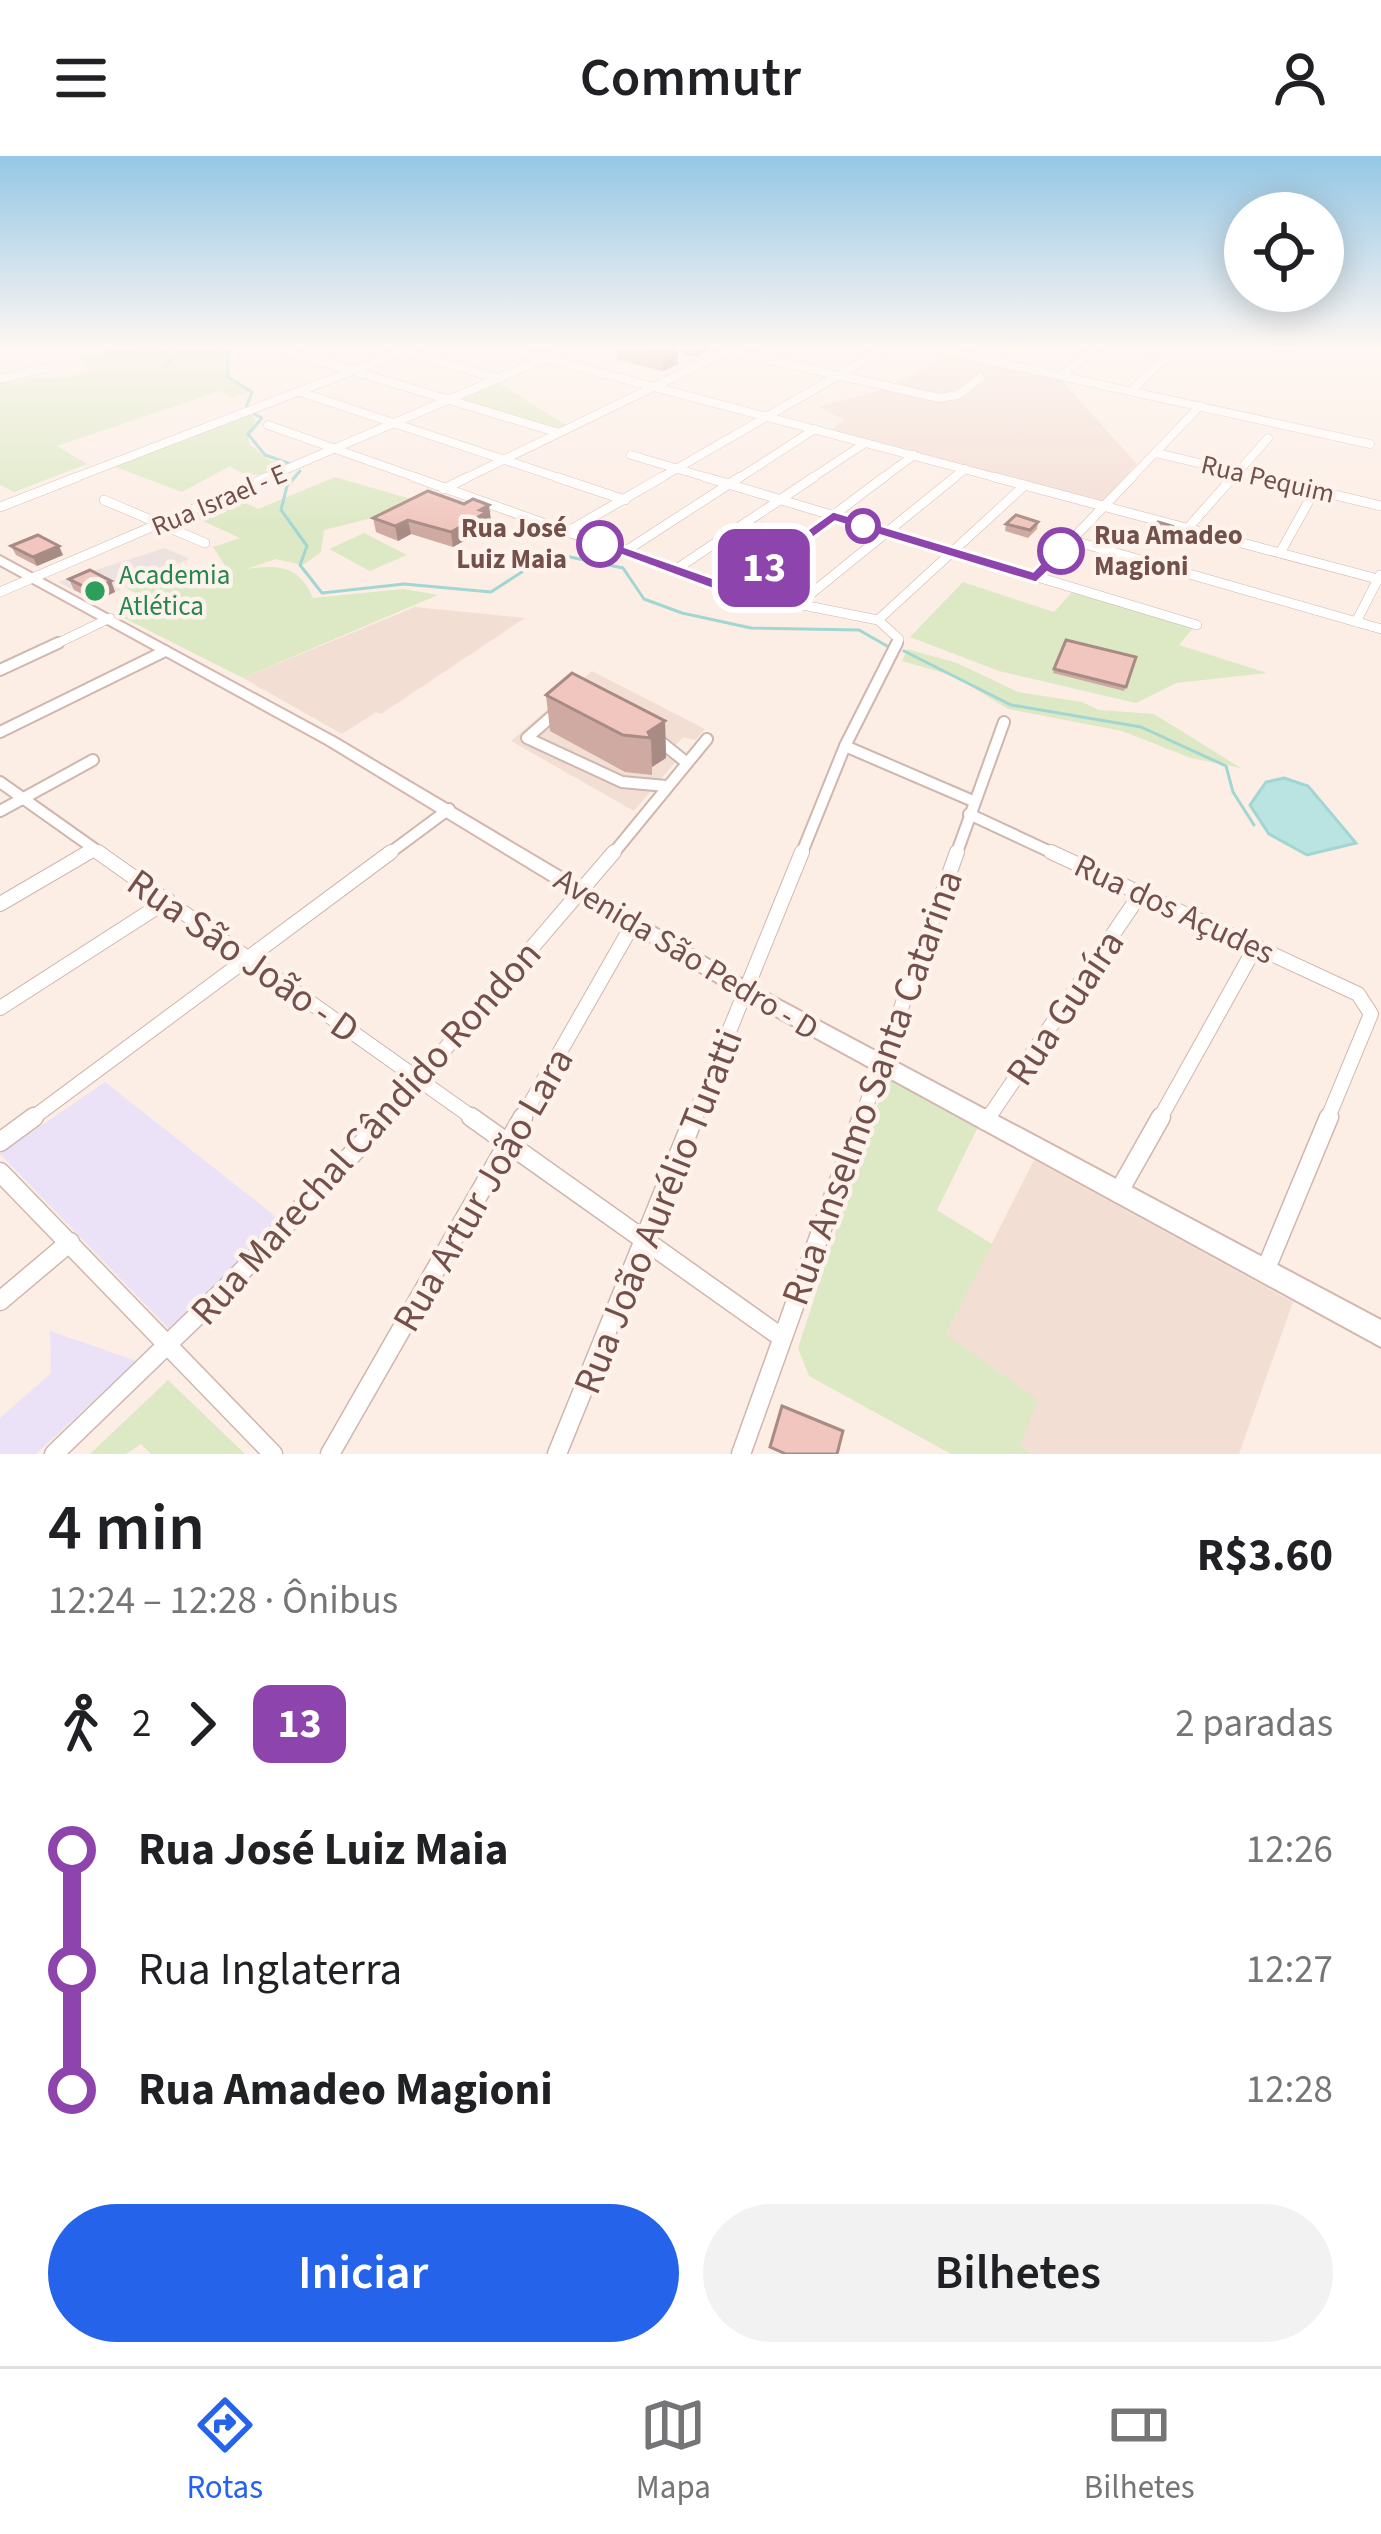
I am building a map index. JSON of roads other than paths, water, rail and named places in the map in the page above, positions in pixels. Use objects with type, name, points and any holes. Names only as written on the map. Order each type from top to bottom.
[{"type":"street","points":[[0,507],[254,409]]},
{"type":"street","points":[[348,409],[625,500]]},
{"type":"street","name":"Rua Israel - E","points":[[0,592],[430,409]]},
{"type":"street","points":[[478,409],[559,433]]},
{"type":"street","points":[[444,489],[608,409]]},
{"type":"street","points":[[736,409],[1380,578],[1356,622]]},
{"type":"street","points":[[567,532],[781,409]]},
{"type":"street","points":[[1036,577],[1198,409]]},
{"type":"street","points":[[1212,409],[1370,444]]},
{"type":"street","points":[[268,425],[733,591],[878,620],[1024,484]]},
{"type":"street","points":[[624,552],[815,429]]},
{"type":"street","points":[[1187,528],[1268,438]]},
{"type":"street","points":[[675,570],[865,442]]},
{"type":"street","name":"Rua Pequim","points":[[1156,453],[1381,506]]},
{"type":"street","points":[[632,455],[1197,625]]},
{"type":"street","points":[[733,591],[914,455]]},
{"type":"street","points":[[797,605],[965,469]]},
{"type":"street","points":[[1280,553],[1315,490]]},
{"type":"street","points":[[104,500],[205,543]]},
{"type":"street","points":[[1071,540],[1381,629]]},
{"type":"street","name":"Avenida São Pedro - D","points":[[0,560],[449,809],[748,992],[1381,1334]]},
{"type":"street","points":[[0,670],[110,618]]},
{"type":"street","name":"Rua João Aurélio Turatti","points":[[557,1454],[845,746],[898,639],[878,620]]},
{"type":"street","points":[[0,732],[165,651]]},
{"type":"street","points":[[574,697],[527,738],[622,782],[666,786]]},
{"type":"street","name":"Rua Anselmo Santa Catarina","points":[[741,1454],[884,1067],[1004,722]]},
{"type":"street","points":[[638,728],[687,764]]},
{"type":"street","name":"Rua Marechal Cândido Rondon","points":[[54,1454],[170,1348],[419,1080],[706,739]]},
{"type":"street","name":"Rua dos Açudes","points":[[845,746],[1358,994],[1371,1014],[1264,1272]]},
{"type":"street","points":[[0,812],[93,760]]},
{"type":"street","name":"Rua São João - D","points":[[0,782],[781,1337]]},
{"type":"street","points":[[0,1142],[449,809]]},
{"type":"street","points":[[0,904],[94,849]]},
{"type":"street","name":"Rua Guaíra","points":[[986,1121],[1141,892]]},
{"type":"street","points":[[0,1008],[168,900]]},
{"type":"street","name":"Rua Artur João Lara","points":[[330,1454],[633,925]]},
{"type":"street","points":[[1118,1193],[1256,946]]},
{"type":"street","points":[[0,1172],[273,1454]]},
{"type":"street","points":[[0,1300],[70,1242]]},
{"type":"water","points":[[1284,778],[1308,786],[1356,843],[1307,855],[1269,834],[1250,805],[1266,782]]},
{"type":"waterway","points":[[254,414],[262,418],[248,434],[265,455],[291,464]]},
{"type":"waterway","points":[[300,471],[287,486],[281,510],[307,546],[300,565],[322,593],[404,584],[491,592],[551,553],[623,568],[644,599],[682,613],[751,628],[859,630],[887,646]]},
{"type":"waterway","points":[[904,651],[1011,705],[1141,727],[1226,766],[1233,792],[1254,825]]},
{"type":"place","name":"Rua José Luiz Maia","points":[[600,544]]},
{"type":"place","name":"Rua Amadeo Magioni","points":[[1061,551]]},
{"type":"place","name":"Academia Atlética","points":[[95,591]]}]
